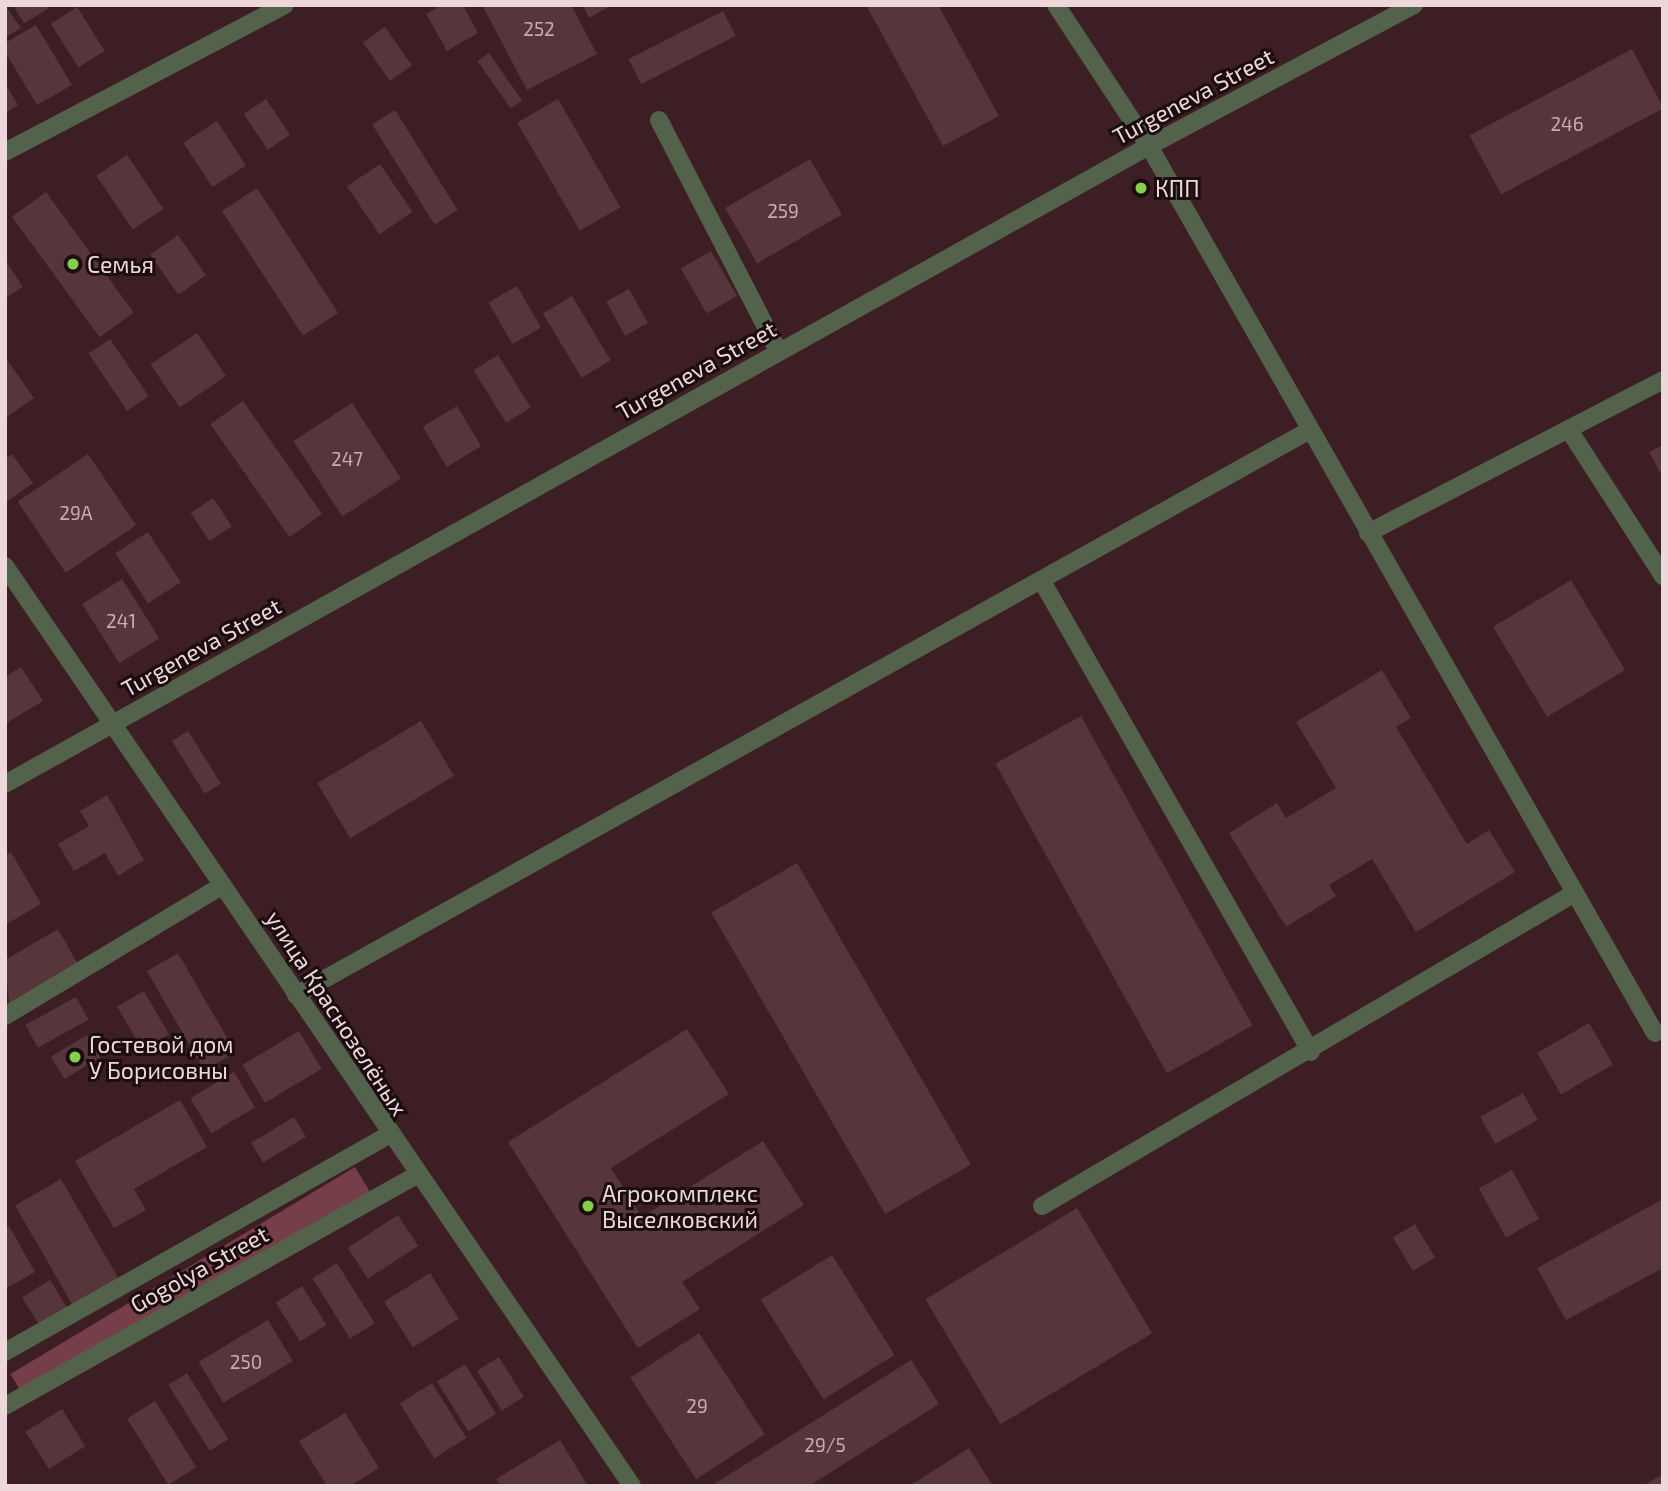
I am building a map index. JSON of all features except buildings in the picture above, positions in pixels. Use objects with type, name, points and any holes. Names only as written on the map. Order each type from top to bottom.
[{"type":"street","points":[[5,152],[285,5]]},
{"type":"street","points":[[1056,5],[1149,146],[1573,894],[1655,1033]]},
{"type":"street","name":"Turgeneva Street","points":[[5,784],[1149,146],[1415,5]]},
{"type":"street","points":[[659,120],[779,352]]},
{"type":"street","points":[[1368,533],[1663,380]]},
{"type":"street","points":[[296,995],[1043,583],[1310,430]]},
{"type":"street","points":[[1569,430],[1663,576]]},
{"type":"street","name":"улица Краснозелёных","points":[[5,566],[223,885],[416,1175],[632,1486]]},
{"type":"street","points":[[1043,583],[1311,1052]]},
{"type":"street","points":[[5,1016],[223,885]]},
{"type":"street","points":[[1042,1206],[1311,1052],[1573,894]]},
{"type":"street","name":"Gogolya Street","points":[[5,1352],[389,1135]]},
{"type":"street","name":"Gogolya Street","points":[[5,1406],[416,1175]]},
{"type":"shaded area","points":[[355,1167],[370,1192],[25,1399],[10,1374]]},
{"type":"place","name":"КПП","points":[[1141,188]]},
{"type":"place","name":"Семья","points":[[73,264]]},
{"type":"place","name":"Гостевой дом У Борисовны","points":[[75,1057]]},
{"type":"place","name":"Агрокомплекс Выселковский","points":[[588,1206]]}]
